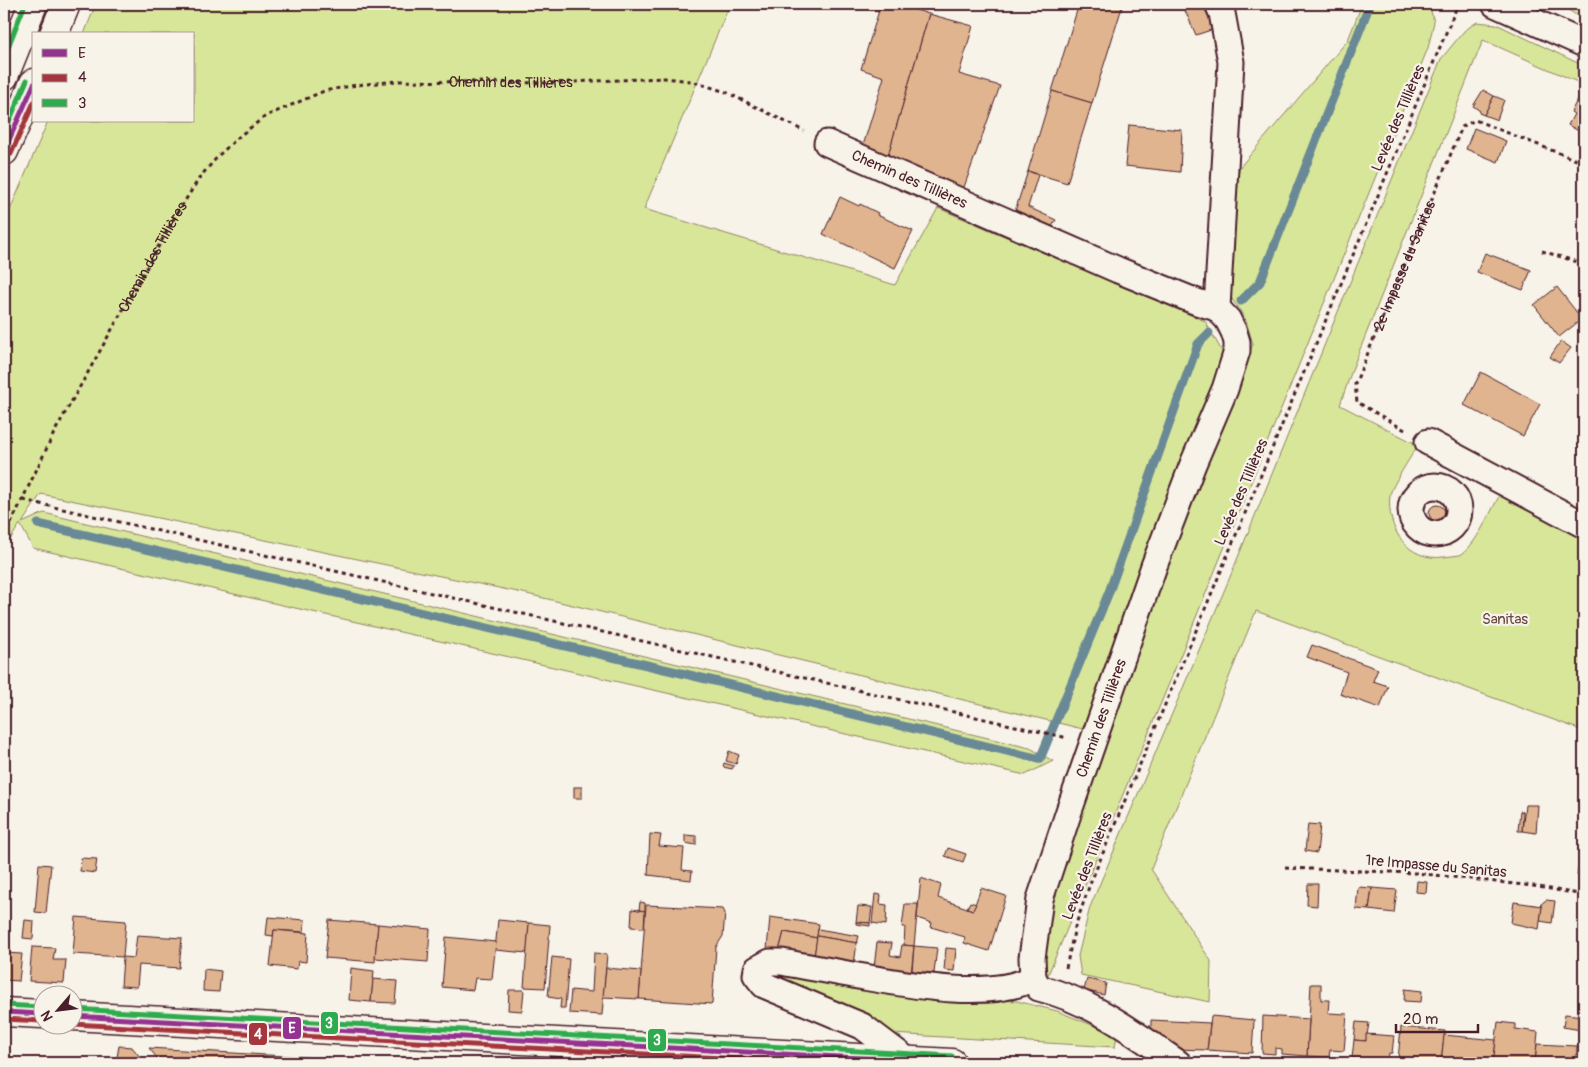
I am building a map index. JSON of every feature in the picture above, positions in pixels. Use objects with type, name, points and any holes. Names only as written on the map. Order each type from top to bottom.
[{"type":"main road","points":[[4,76],[33,4]]},
{"type":"main road","points":[[55,32],[66,4]]},
{"type":"main road","points":[[4,151],[32,88]]},
{"type":"main road","points":[[4,1012],[32,1013]]},
{"type":"main road","points":[[82,1017],[952,1063]]},
{"type":"street","points":[[1217,308],[1231,62],[1222,13],[1218,4]]},
{"type":"street","points":[[1495,4],[1584,44]]},
{"type":"street","name":"Chemin des Tillières","points":[[827,143],[1118,270],[1197,302],[1217,308],[1228,320],[1237,342],[1234,362],[1154,566],[1040,899],[1032,958],[1033,978]]},
{"type":"street","points":[[1428,442],[1584,525]]},
{"type":"street","points":[[1449,491],[1474,467]]},
{"type":"street","points":[[907,1060],[862,1026],[764,985],[756,975],[757,969],[770,962],[782,962],[930,988],[990,989],[1021,984],[1033,978],[1039,988],[1059,993],[1117,1021],[1178,1063]]},
{"type":"path","name":"Levée des Tillières","points":[[1059,993],[1075,927],[1090,884],[1458,4]]},
{"type":"path","name":"Chemin des Tillières","points":[[4,538],[54,433],[176,215],[200,177],[219,155],[266,116],[324,91],[356,85],[397,81],[549,83],[665,78],[691,81],[726,92],[827,143]]},
{"type":"path","name":"2e Impasse du Sanitas","points":[[1428,442],[1356,402],[1355,384],[1462,128],[1475,120],[1584,163]]},
{"type":"path","points":[[1542,251],[1584,264]]},
{"type":"path","points":[[23,500],[1069,738]]},
{"type":"path","name":"1re Impasse du Sanitas","points":[[1285,868],[1416,873],[1533,886],[1584,895]]},
{"type":"green space","points":[[96,4],[730,4],[644,209],[895,285],[938,208],[1205,321],[1224,355],[1083,729],[523,593],[41,494],[22,523],[44,513],[1030,748],[1053,761],[1025,775],[33,548],[20,524],[4,549],[4,224],[48,122],[195,122],[195,32],[85,32]]},
{"type":"green space","points":[[1362,4],[1429,4],[1434,22],[1428,48],[1045,982],[1039,952],[1051,900],[1179,525],[1253,344],[1245,318],[1230,296],[1239,168],[1348,40]]},
{"type":"green space","points":[[1559,4],[1584,4],[1584,20]]},
{"type":"green space","name":"Sanitas","points":[[1477,22],[1496,24],[1584,66],[1584,85],[1483,40],[1353,367],[1340,405],[1418,445],[1390,495],[1392,520],[1396,531],[1410,549],[1431,557],[1460,555],[1466,551],[1478,536],[1502,491],[1584,535],[1584,731],[1256,611],[1151,869],[1211,961],[1210,1002],[1081,975],[1078,956],[1090,907],[1230,577],[1441,59],[1464,31]]},
{"type":"green space","points":[[778,973],[969,998],[1017,1001],[1057,1011],[1117,1035],[1115,1047],[892,1034],[769,976]]},
{"type":"building","points":[[851,4],[881,4],[878,12]]},
{"type":"building","points":[[881,4],[897,4],[929,14],[887,159],[862,149],[884,77],[861,69]]},
{"type":"building","points":[[1079,4],[1123,4],[1092,103],[1052,91]]},
{"type":"building","points":[[1182,4],[1207,4],[1214,29],[1196,35]]},
{"type":"building","points":[[929,14],[973,26],[959,74],[1000,86],[963,190],[887,159]]},
{"type":"building","points":[[1584,87],[1584,134],[1568,125],[1574,114],[1571,112]]},
{"type":"building","points":[[1483,90],[1494,96],[1484,115],[1479,113],[1480,111],[1473,106]]},
{"type":"building","points":[[1052,91],[1092,103],[1067,183],[1028,171]]},
{"type":"building","points":[[1494,96],[1504,100],[1497,120],[1484,115]]},
{"type":"building","points":[[1129,125],[1182,130],[1180,172],[1125,166]]},
{"type":"building","points":[[1474,128],[1506,141],[1498,162],[1466,149]]},
{"type":"building","points":[[1028,171],[1038,175],[1028,207],[1056,220],[1051,228],[1015,211]]},
{"type":"building","points":[[840,197],[859,206],[860,204],[878,213],[877,215],[913,231],[895,268],[823,234]]},
{"type":"building","points":[[1485,253],[1531,270],[1523,290],[1477,272]]},
{"type":"building","points":[[1557,287],[1582,319],[1559,337],[1534,305]]},
{"type":"building","points":[[1561,341],[1571,348],[1559,363],[1550,357]]},
{"type":"building","points":[[1481,372],[1540,404],[1523,436],[1464,405]]},
{"type":"building","points":[[1437,505],[1443,507],[1445,513],[1443,519],[1437,521],[1431,519],[1429,513],[1431,507]]},
{"type":"building","points":[[1312,645],[1378,669],[1373,681],[1388,686],[1380,708],[1340,694],[1347,672],[1307,657]]},
{"type":"building","points":[[729,751],[739,755],[736,764],[726,761]]},
{"type":"building","points":[[724,763],[734,766],[732,769],[723,767]]},
{"type":"building","points":[[574,787],[582,787],[582,798],[574,798]]},
{"type":"building","points":[[1525,805],[1538,805],[1536,833],[1522,831]]},
{"type":"building","points":[[1520,811],[1523,812],[1522,831],[1518,831]]},
{"type":"building","points":[[1308,824],[1320,825],[1317,853],[1305,851]]},
{"type":"building","points":[[650,834],[661,835],[659,846],[684,848],[682,870],[692,871],[691,880],[648,875]]},
{"type":"building","points":[[685,835],[696,836],[696,845],[685,843]]},
{"type":"building","points":[[948,848],[966,854],[963,862],[945,856]]},
{"type":"building","points":[[1581,851],[1584,852],[1584,876],[1577,875]]},
{"type":"building","points":[[81,858],[97,859],[95,873],[80,871]]},
{"type":"building","points":[[39,864],[51,865],[46,913],[35,912]]},
{"type":"building","points":[[921,878],[941,885],[938,898],[973,910],[981,888],[1006,896],[989,951],[964,943],[965,937],[931,927],[932,923],[917,918]]},
{"type":"building","points":[[1417,881],[1427,882],[1426,893],[1416,892]]},
{"type":"building","points":[[1308,884],[1318,884],[1317,906],[1307,905]]},
{"type":"building","points":[[1358,887],[1372,888],[1369,910],[1356,909]]},
{"type":"building","points":[[1372,888],[1397,890],[1394,913],[1369,910]]},
{"type":"building","points":[[875,894],[881,895],[880,904],[887,905],[886,925],[872,923]]},
{"type":"building","points":[[1546,900],[1555,901],[1552,923],[1540,921],[1542,906],[1540,905]]},
{"type":"building","points":[[640,902],[645,903],[645,911],[639,910]]},
{"type":"building","points":[[970,902],[976,904],[973,910],[967,908]]},
{"type":"building","points":[[1514,902],[1542,906],[1539,929],[1511,923]]},
{"type":"building","points":[[905,904],[918,904],[914,946],[904,945],[905,927],[902,927]]},
{"type":"building","points":[[646,905],[723,909],[725,913],[723,936],[716,947],[712,1004],[639,999]]},
{"type":"building","points":[[858,906],[872,907],[870,923],[856,922]]},
{"type":"building","points":[[632,909],[645,911],[644,928],[631,927]]},
{"type":"building","points":[[76,917],[126,921],[123,957],[73,954]]},
{"type":"building","points":[[268,917],[305,920],[304,932],[274,930],[273,936],[266,935]]},
{"type":"building","points":[[770,917],[819,924],[817,938],[784,932],[779,951],[767,949]]},
{"type":"building","points":[[25,920],[34,921],[33,939],[23,938]]},
{"type":"building","points":[[329,920],[378,924],[375,962],[325,958]]},
{"type":"building","points":[[498,920],[529,923],[527,953],[495,950]]},
{"type":"building","points":[[856,922],[870,923],[870,926],[856,924]]},
{"type":"building","points":[[529,923],[550,925],[545,988],[524,987]]},
{"type":"building","points":[[378,924],[430,929],[428,962],[375,958]]},
{"type":"building","points":[[818,929],[859,936],[857,943],[817,936]]},
{"type":"building","points":[[274,930],[308,933],[306,962],[298,961],[297,969],[270,966]]},
{"type":"building","points":[[784,932],[817,938],[814,957],[779,951]]},
{"type":"building","points":[[137,935],[182,938],[179,968],[139,965],[137,987],[121,986],[123,957],[134,958]]},
{"type":"building","points":[[817,936],[857,943],[854,964],[814,957]]},
{"type":"building","points":[[446,937],[496,942],[492,979],[475,978],[473,990],[442,987]]},
{"type":"building","points":[[877,942],[892,943],[890,955],[900,957],[902,945],[914,946],[911,975],[874,968]]},
{"type":"building","points":[[914,946],[937,948],[934,973],[912,971]]},
{"type":"building","points":[[32,947],[55,948],[53,960],[66,960],[64,983],[29,981]]},
{"type":"building","points":[[946,948],[956,949],[954,971],[944,970]]},
{"type":"building","points":[[4,953],[22,954],[19,981],[4,980]]},
{"type":"building","points":[[594,953],[607,954],[602,1015],[569,1013],[571,990],[592,992]]},
{"type":"building","points":[[552,957],[569,959],[565,1008],[560,1008],[561,999],[548,997]]},
{"type":"building","points":[[351,968],[374,971],[371,1002],[349,1000]]},
{"type":"building","points":[[606,968],[641,971],[639,999],[603,997]]},
{"type":"building","points":[[204,969],[221,971],[219,992],[203,991]]},
{"type":"building","points":[[373,979],[397,981],[395,1003],[371,1002]]},
{"type":"building","points":[[1087,979],[1106,983],[1104,995],[1084,990]]},
{"type":"building","points":[[1311,984],[1321,984],[1321,1000],[1329,1000],[1328,1013],[1347,1014],[1344,1051],[1330,1050],[1329,1057],[1307,1056]]},
{"type":"building","points":[[1405,989],[1422,991],[1421,1002],[1404,1001]]},
{"type":"building","points":[[509,990],[524,990],[522,1011],[508,1010]]},
{"type":"building","points":[[1565,1014],[1583,1016],[1581,1030],[1563,1027]]},
{"type":"building","points":[[1211,1016],[1254,1020],[1252,1053],[1207,1050]]},
{"type":"building","points":[[1263,1016],[1309,1019],[1307,1056],[1282,1054],[1282,1049],[1275,1048],[1275,1054],[1262,1053]]},
{"type":"building","points":[[1151,1020],[1210,1023],[1207,1050],[1174,1049],[1151,1033]]},
{"type":"building","points":[[1356,1022],[1369,1023],[1366,1041],[1354,1040]]},
{"type":"building","points":[[1498,1022],[1515,1024],[1515,1029],[1538,1032],[1535,1063],[1493,1063]]},
{"type":"building","points":[[1401,1027],[1445,1031],[1441,1063],[1398,1060]]},
{"type":"building","points":[[1366,1034],[1394,1036],[1392,1053],[1389,1053],[1388,1060],[1352,1058],[1354,1040],[1366,1041]]},
{"type":"building","points":[[1444,1035],[1496,1040],[1493,1063],[1441,1063]]},
{"type":"building","points":[[1537,1044],[1577,1046],[1576,1063],[1535,1063]]},
{"type":"building","points":[[119,1046],[132,1047],[145,1063],[116,1063]]},
{"type":"building","points":[[149,1048],[266,1055],[265,1063],[161,1063]]},
{"type":"building","points":[[266,1055],[357,1060],[357,1063],[265,1063]]},
{"type":"waterway","points":[[1241,301],[1260,282],[1370,4]]},
{"type":"waterway","points":[[38,524],[677,672],[1040,759],[1109,592],[1198,344],[1209,333]]},
{"type":"transit line","name":"3","points":[[4,57],[25,4]]},
{"type":"transit line","name":"3","points":[[4,133],[27,80]]},
{"type":"transit line","name":"E","points":[[4,151],[32,88]]},
{"type":"transit line","name":"4","points":[[11,154],[32,107]]},
{"type":"transit line","name":"3","points":[[4,1005],[32,1006]]},
{"type":"transit line","name":"3","points":[[82,1010],[952,1056]]},
{"type":"transit line","name":"E","points":[[4,1012],[32,1013]]},
{"type":"transit line","name":"E","points":[[82,1017],[952,1063]]},
{"type":"transit line","name":"4","points":[[4,1019],[32,1020]]},
{"type":"transit line","name":"4","points":[[82,1025],[816,1063]]}]
